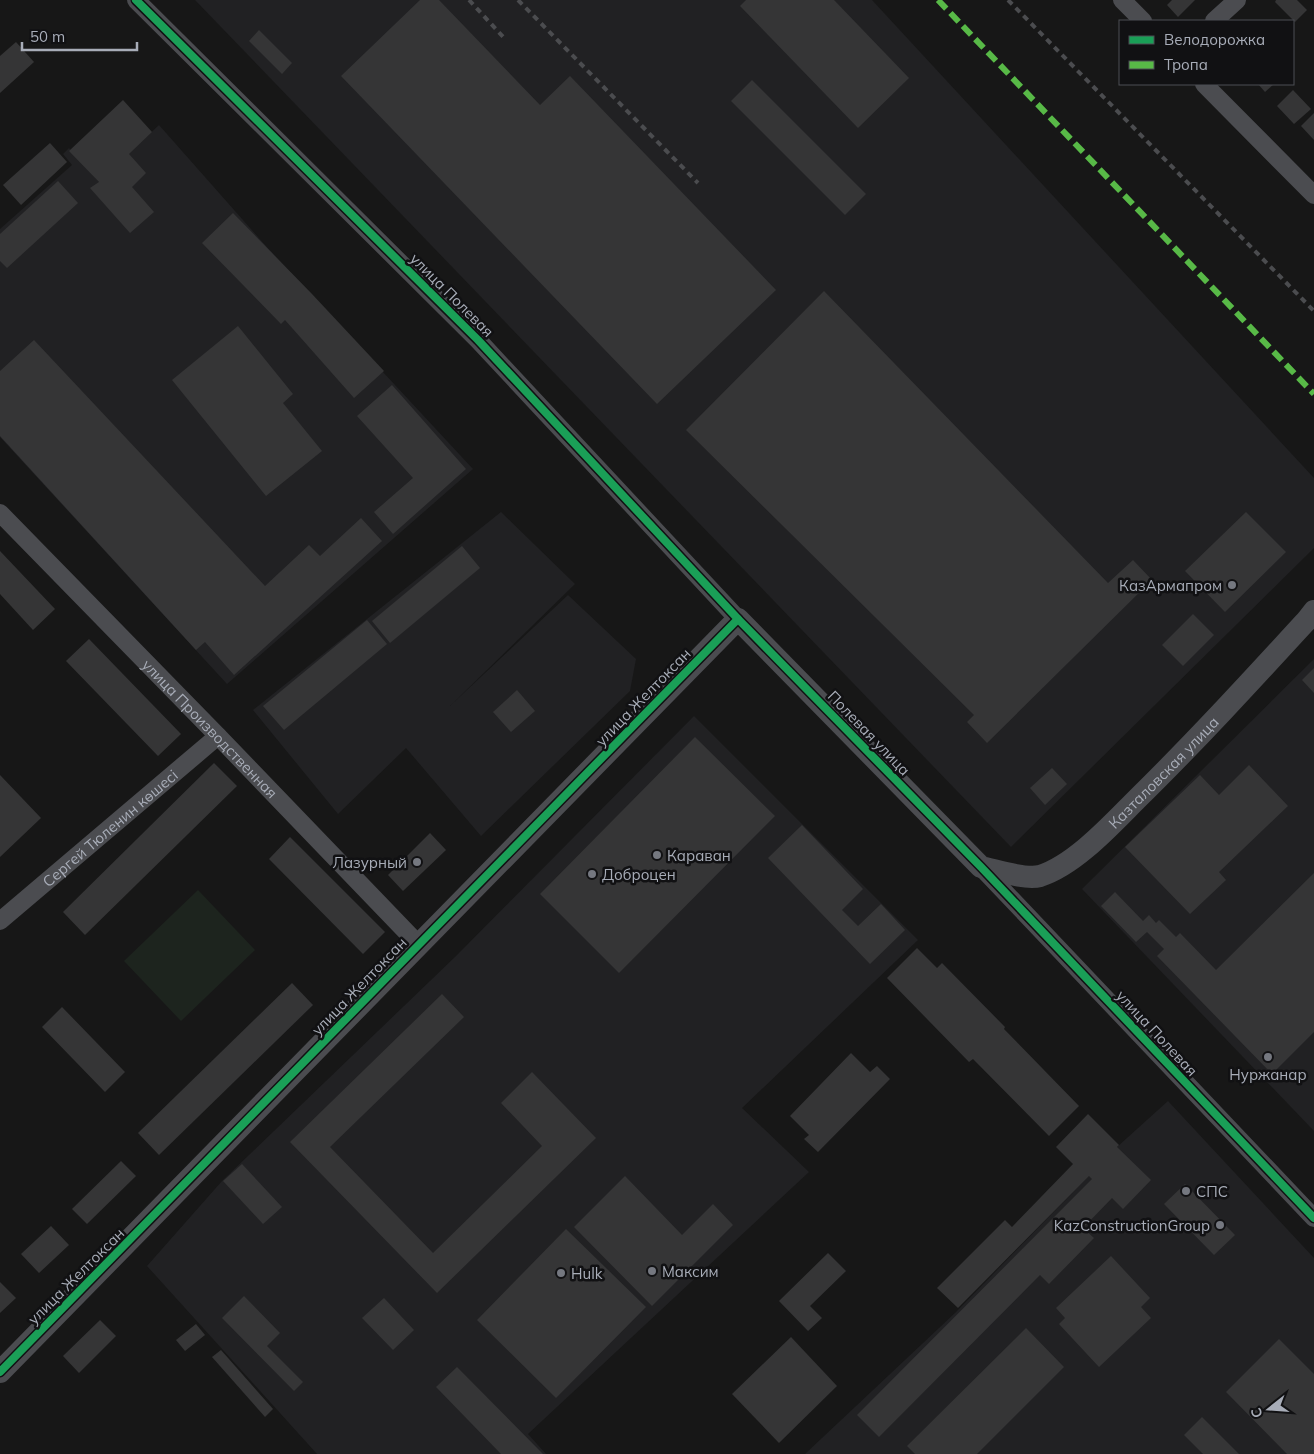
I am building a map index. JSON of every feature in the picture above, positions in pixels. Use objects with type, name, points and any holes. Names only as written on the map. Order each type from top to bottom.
[{"type":"street","name":"улица Полевая","points":[[136,0],[478,340],[738,619]]},
{"type":"street","points":[[1122,0],[1142,20]]},
{"type":"street","points":[[1215,20],[1236,0]]},
{"type":"street","points":[[1205,85],[1314,195]]},
{"type":"street","name":"улица Производственная","points":[[0,513],[218,736],[418,945]]},
{"type":"street","name":"Казталовская улица","points":[[981,867],[1018,875],[1038,876],[1062,866],[1108,828],[1192,745],[1314,611]]},
{"type":"street","name":"Полевая улица","points":[[738,619],[981,867]]},
{"type":"street","name":"улица Желтоксан","points":[[0,1372],[738,619]]},
{"type":"street","name":"Сергей Тюленин көшесі","points":[[0,921],[218,736]]},
{"type":"street","name":"улица Полевая","points":[[981,867],[1314,1218]]},
{"type":"shaded area","points":[[195,0],[872,0],[1314,478],[1314,548],[1011,847]]},
{"type":"shaded area","points":[[159,125],[266,246],[473,469],[227,684],[0,437],[0,229],[72,165],[63,154],[69,148],[99,182]]},
{"type":"shaded area","points":[[501,512],[575,584],[450,706],[568,595],[636,659],[630,691],[481,836],[406,748],[338,814],[253,710]]},
{"type":"shaded area","name":"Нуржанар","points":[[1314,659],[1314,1131],[1082,889]]},
{"type":"shaded area","points":[[694,716],[918,940],[742,1108],[809,1172],[528,1434],[546,1454],[317,1454],[147,1266],[222,1181],[456,956]]},
{"type":"shaded area","points":[[198,890],[255,950],[181,1021],[124,961]]},
{"type":"shaded area","points":[[1168,1101],[1314,1258],[1314,1454],[805,1454],[956,1312],[1117,1147]]},
{"type":"building","points":[[420,0],[439,0],[540,105],[570,76],[776,290],[657,404],[341,76]]},
{"type":"building","points":[[746,0],[834,0],[909,78],[858,128],[740,6]]},
{"type":"building","points":[[1172,0],[1195,0],[1178,17],[1167,5]]},
{"type":"building","points":[[1276,0],[1297,0],[1307,10],[1295,22],[1275,2]]},
{"type":"building","points":[[259,30],[292,63],[282,74],[249,41]]},
{"type":"building","points":[[16,42],[34,62],[0,93],[0,56]]},
{"type":"building","points":[[752,80],[866,194],[845,215],[731,101]]},
{"type":"building","points":[[1259,85],[1273,85],[1265,92]]},
{"type":"building","points":[[1293,90],[1311,109],[1294,124],[1277,106]]},
{"type":"building","points":[[123,100],[152,132],[129,154],[146,173],[132,187],[154,212],[130,233],[90,188],[99,182],[69,151]]},
{"type":"building","points":[[1314,113],[1314,140],[1301,126]]},
{"type":"building","points":[[50,143],[67,162],[21,205],[3,185]]},
{"type":"building","points":[[58,181],[78,203],[7,268],[0,261],[0,234]]},
{"type":"building","points":[[233,213],[384,371],[354,398],[285,320],[281,324],[202,243]]},
{"type":"building","points":[[824,291],[1108,583],[1133,560],[1152,580],[987,743],[967,722],[974,715],[686,430]]},
{"type":"building","points":[[238,326],[293,394],[283,403],[322,451],[266,496],[172,380]]},
{"type":"building","points":[[34,340],[265,586],[309,545],[320,556],[361,518],[382,541],[234,675],[205,642],[196,650],[0,436],[0,371]]},
{"type":"building","points":[[392,385],[466,469],[393,534],[374,512],[413,478],[357,416]]},
{"type":"building","points":[[1246,512],[1286,552],[1225,612],[1185,571]]},
{"type":"building","points":[[462,546],[480,568],[390,643],[372,621]]},
{"type":"building","points":[[0,551],[55,609],[33,630],[0,594]]},
{"type":"building","points":[[1193,614],[1214,635],[1183,666],[1162,645]]},
{"type":"building","points":[[367,620],[387,644],[284,730],[263,706]]},
{"type":"building","points":[[89,639],[181,734],[158,756],[66,661]]},
{"type":"building","points":[[1314,668],[1314,693],[1302,680]]},
{"type":"building","points":[[517,690],[535,711],[511,732],[493,712]]},
{"type":"building","name":"Караван","points":[[695,737],[775,816],[619,973],[540,894]]},
{"type":"building","points":[[214,763],[237,786],[85,935],[63,912]]},
{"type":"building","points":[[1249,765],[1288,806],[1219,872],[1226,880],[1190,914],[1125,847],[1200,775],[1219,795]]},
{"type":"building","points":[[1052,768],[1067,784],[1045,805],[1030,788]]},
{"type":"building","points":[[0,775],[41,818],[0,857]]},
{"type":"building","points":[[802,825],[863,889],[842,910],[858,926],[881,904],[905,930],[870,964],[768,858]]},
{"type":"building","name":"Лазурный","points":[[430,833],[446,850],[403,891],[388,875]]},
{"type":"building","points":[[290,837],[385,932],[363,954],[269,859]]},
{"type":"building","points":[[1314,873],[1314,1032],[1272,1074],[1157,956],[1164,949],[1147,932],[1136,942],[1101,906],[1115,892],[1143,921],[1149,915],[1156,923],[1159,920],[1176,937],[1180,933],[1216,970]]},
{"type":"building","points":[[917,948],[937,968],[942,963],[1079,1106],[1049,1136],[973,1059],[969,1062],[887,978]]},
{"type":"building","points":[[292,983],[313,1005],[159,1155],[138,1133]]},
{"type":"building","points":[[442,994],[464,1017],[330,1147],[433,1253],[542,1146],[501,1103],[532,1072],[596,1138],[437,1293],[290,1142]]},
{"type":"building","points":[[62,1007],[125,1072],[105,1092],[42,1027]]},
{"type":"building","points":[[851,1053],[870,1072],[877,1066],[890,1079],[818,1152],[804,1139],[809,1135],[790,1116]]},
{"type":"building","points":[[1088,1114],[1119,1145],[1117,1147],[1151,1180],[1123,1209],[1112,1198],[1083,1228],[1094,1238],[1049,1284],[1040,1275],[879,1437],[857,1415],[1092,1179],[1089,1176],[958,1308],[937,1288],[1005,1220],[1012,1227],[1073,1164],[1056,1147]]},
{"type":"building","points":[[121,1161],[136,1176],[87,1224],[72,1209]]},
{"type":"building","points":[[242,1164],[282,1207],[263,1224],[223,1181]]},
{"type":"building","name":"Максим","points":[[625,1176],[682,1235],[713,1204],[733,1225],[652,1306],[574,1227]]},
{"type":"building","points":[[1185,1184],[1235,1235],[1214,1255],[1164,1204]]},
{"type":"building","points":[[51,1226],[69,1245],[39,1273],[21,1254]]},
{"type":"building","points":[[566,1229],[646,1307],[556,1398],[477,1320]]},
{"type":"building","points":[[828,1253],[846,1271],[810,1306],[822,1318],[808,1331],[779,1301]]},
{"type":"building","points":[[1111,1256],[1150,1298],[1141,1307],[1151,1318],[1099,1367],[1059,1324],[1065,1318],[1056,1308]]},
{"type":"building","points":[[0,1282],[16,1298],[0,1313]]},
{"type":"building","points":[[244,1296],[280,1333],[267,1346],[303,1382],[294,1391],[222,1318]]},
{"type":"building","points":[[384,1298],[414,1330],[393,1350],[362,1318]]},
{"type":"building","points":[[100,1320],[116,1336],[79,1373],[63,1356]]},
{"type":"building","points":[[196,1324],[205,1335],[185,1351],[176,1340]]},
{"type":"building","points":[[1026,1328],[1064,1367],[977,1454],[915,1454],[907,1446]]},
{"type":"building","points":[[791,1337],[837,1386],[779,1443],[732,1394]]},
{"type":"building","points":[[1279,1339],[1314,1374],[1314,1454],[1287,1454],[1226,1392]]},
{"type":"building","points":[[221,1350],[273,1409],[265,1417],[212,1357]]},
{"type":"building","points":[[457,1367],[543,1454],[501,1454],[436,1387]]},
{"type":"building","points":[[1202,1417],[1239,1454],[1203,1454],[1184,1435]]},
{"type":"railway","points":[[469,0],[506,40]]},
{"type":"railway","points":[[518,0],[698,183]]},
{"type":"railway","points":[[1008,0],[1314,311]]},
{"type":"marked path","points":[[938,0],[1314,394]]},
{"type":"cycle path","points":[[136,0],[478,340],[738,619],[981,867],[1314,1218]]},
{"type":"cycle path","points":[[0,1372],[738,619]]},
{"type":"place","name":"КазАрмапром","points":[[1232,585]]},
{"type":"place","name":"Караван","points":[[657,855]]},
{"type":"place","name":"Лазурный","points":[[417,862]]},
{"type":"place","name":"Доброцен","points":[[592,874]]},
{"type":"place","name":"Нуржанар","points":[[1268,1057]]},
{"type":"place","name":"СПС","points":[[1186,1191]]},
{"type":"place","name":"KazConstructionGroup","points":[[1220,1225]]},
{"type":"place","name":"Максим","points":[[652,1271]]},
{"type":"place","name":"Hulk","points":[[561,1273]]}]
